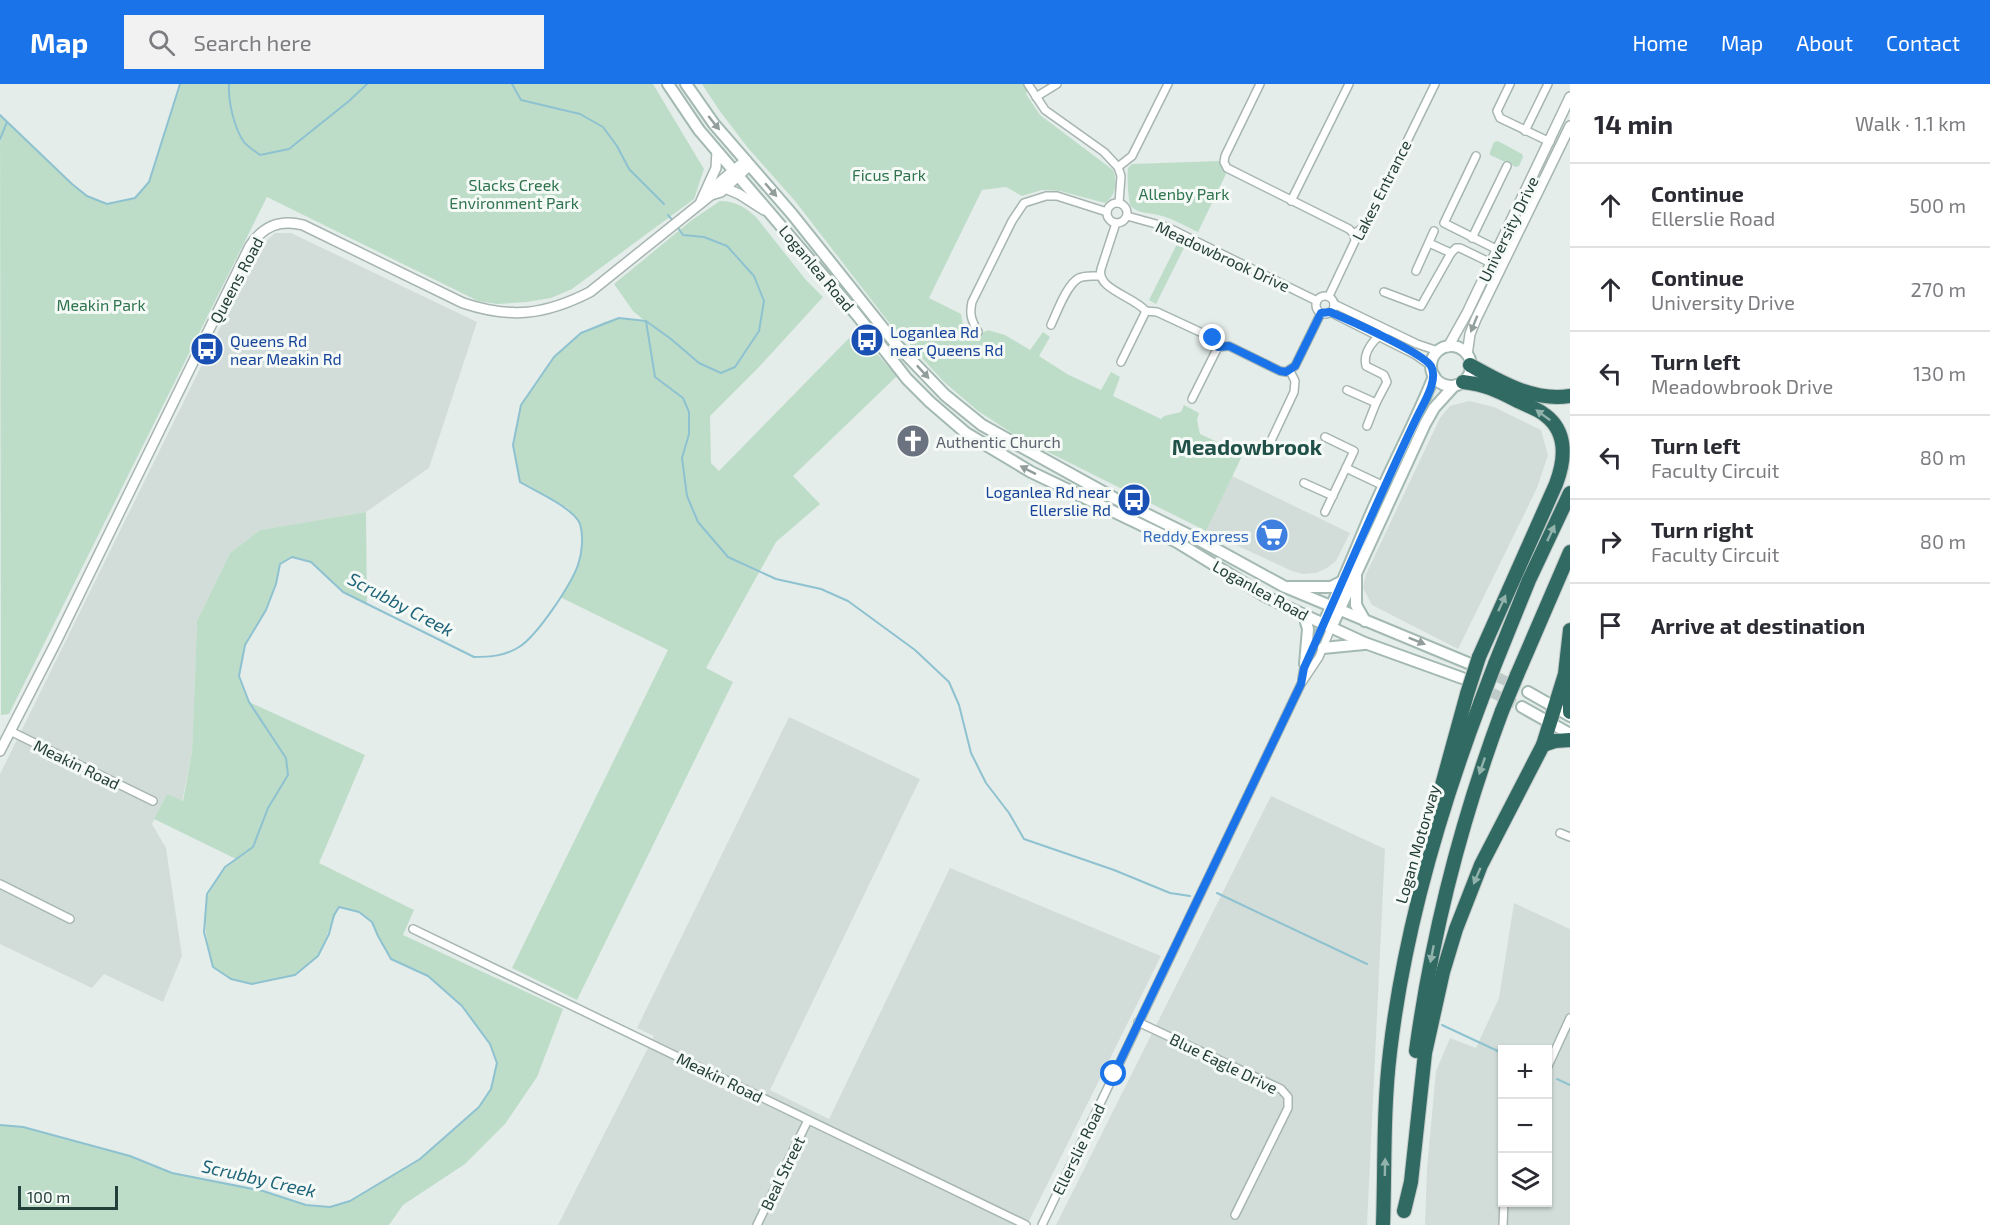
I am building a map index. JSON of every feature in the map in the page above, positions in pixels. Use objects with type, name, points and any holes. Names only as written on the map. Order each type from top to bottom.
[{"type":"highway","points":[[1469,360],[1531,394],[1551,398],[1570,396]]},
{"type":"highway","points":[[1433,842],[1435,813],[1467,694],[1473,660],[1556,484],[1563,462],[1563,450],[1558,430],[1546,416],[1488,386],[1458,384]]},
{"type":"highway","name":"Logan Motorway","points":[[1383,1225],[1386,1099],[1394,1016],[1408,936],[1433,842],[1481,701],[1530,580],[1570,493]]},
{"type":"highway","points":[[1403,1218],[1413,1073],[1433,947],[1462,828],[1516,675],[1570,552]]},
{"type":"highway","points":[[1403,1218],[1411,1182],[1426,1043],[1437,991],[1449,950],[1481,865],[1543,745],[1568,670],[1570,630]]},
{"type":"highway","points":[[1570,683],[1570,714]]},
{"type":"highway","points":[[1543,745],[1570,740]]},
{"type":"main road","name":"Loganlea Road","points":[[668,84],[689,116],[717,151],[857,315],[907,379],[966,433],[1008,460],[1168,538],[1264,596],[1365,644],[1462,678]]},
{"type":"main road","name":"Loganlea Road","points":[[686,84],[714,123],[799,223],[895,343],[945,395],[982,424],[1053,465],[1285,586],[1365,621],[1473,660]]},
{"type":"main road","points":[[1327,626],[1356,576],[1429,415],[1438,402],[1467,377],[1469,360],[1459,348],[1443,349],[1432,360],[1432,371],[1423,404],[1343,581],[1335,609]]},
{"type":"main road","points":[[1432,371],[1442,384],[1458,384]]},
{"type":"main road","points":[[1356,576],[1356,605],[1365,621]]},
{"type":"main road","points":[[1285,586],[1331,587],[1343,581]]},
{"type":"main road","points":[[1304,615],[1308,628],[1305,664]]},
{"type":"main road","points":[[1323,648],[1365,644]]},
{"type":"main road","points":[[1528,692],[1570,714]]},
{"type":"main road","points":[[1522,707],[1570,734]]},
{"type":"street","points":[[1028,84],[1045,111],[1104,152],[1118,167],[1121,176],[1119,203]]},
{"type":"street","points":[[1035,98],[1057,84]]},
{"type":"street","points":[[1118,167],[1132,156],[1168,84]]},
{"type":"street","points":[[1260,84],[1224,162],[1233,172],[1349,229],[1354,234]]},
{"type":"street","points":[[1292,201],[1349,84]]},
{"type":"street","name":"Lakes Entrance","points":[[1329,296],[1355,241],[1354,234],[1366,225],[1435,84]]},
{"type":"street","points":[[1510,84],[1497,111],[1500,118],[1550,142]]},
{"type":"street","points":[[1525,131],[1548,84]]},
{"type":"street","name":"University Drive","points":[[1443,349],[1463,321],[1570,97]]},
{"type":"street","name":"University Drive","points":[[1469,360],[1470,334],[1476,318],[1570,126]]},
{"type":"street","points":[[700,204],[716,168],[717,151]]},
{"type":"street","points":[[1476,156],[1444,223],[1498,250]]},
{"type":"street","name":"Queens Road","points":[[711,195],[715,186],[748,163]]},
{"type":"street","points":[[1472,238],[1508,166]]},
{"type":"street","name":"Queens Road","points":[[0,751],[55,644],[250,246],[264,229],[282,222],[303,225],[463,303],[497,312],[529,313],[572,301],[590,292],[690,211],[711,195],[725,188],[736,173]]},
{"type":"street","points":[[725,188],[740,194],[774,217]]},
{"type":"street","points":[[978,332],[971,320],[972,302],[1012,221],[1024,203],[1046,196],[1057,196],[1107,212]]},
{"type":"street","points":[[1119,203],[1125,207],[1127,216],[1121,223],[1116,224],[1110,221],[1107,212],[1110,206],[1119,203]]},
{"type":"street","name":"Meadowbrook Drive","points":[[1127,216],[1152,221],[1167,227],[1317,301]]},
{"type":"street","points":[[1099,276],[1116,224]]},
{"type":"street","points":[[1416,271],[1434,231]]},
{"type":"street","points":[[1429,243],[1451,253]]},
{"type":"street","points":[[1384,292],[1421,306],[1456,248],[1491,262]]},
{"type":"street","points":[[1051,325],[1071,285],[1077,279],[1085,276],[1099,276]]},
{"type":"street","points":[[1099,276],[1105,285],[1139,303],[1146,311],[1157,312],[1213,338],[1218,347]]},
{"type":"street","points":[[1321,313],[1317,309],[1317,301],[1323,296],[1329,296],[1334,304],[1417,345],[1443,349]]},
{"type":"street","points":[[1330,312],[1334,304]]},
{"type":"street","points":[[1121,362],[1146,311]]},
{"type":"street","points":[[1321,313],[1330,312],[1378,335],[1414,354],[1432,371]]},
{"type":"street","points":[[1218,347],[1229,346],[1280,371],[1290,370],[1295,366],[1321,313]]},
{"type":"street","points":[[1367,426],[1387,378],[1364,363],[1372,342],[1378,335],[1387,331]]},
{"type":"street","points":[[1192,399],[1218,347]]},
{"type":"street","points":[[1259,452],[1269,445],[1294,392],[1295,381],[1290,370]]},
{"type":"street","points":[[1347,390],[1376,403]]},
{"type":"street","points":[[1325,437],[1354,450],[1325,512]]},
{"type":"street","points":[[1346,468],[1384,486]]},
{"type":"street","points":[[1304,483],[1333,496]]},
{"type":"street","name":"Ellerslie Road","points":[[1042,1225],[1301,684],[1323,648],[1327,626]]},
{"type":"street","name":"Ellerslie Road","points":[[1301,684],[1305,664],[1327,626]]},
{"type":"street","name":"Meakin Road","points":[[0,726],[153,801]]},
{"type":"street","points":[[1560,833],[1570,837]]},
{"type":"street","points":[[0,884],[70,919]]},
{"type":"street","name":"Meakin Road","points":[[413,929],[1026,1225]]},
{"type":"street","points":[[1552,1057],[1570,1018]]},
{"type":"street","name":"Blue Eagle Drive","points":[[1138,1022],[1281,1089],[1288,1097],[1288,1108],[1235,1215]]},
{"type":"street","name":"Beal Street","points":[[757,1225],[808,1120]]},
{"type":"street","points":[[1503,1225],[1504,1207]]},
{"type":"shaded area","points":[[275,233],[291,233],[477,322],[429,468],[366,512],[260,530],[230,553],[197,621],[192,752],[182,802],[167,794],[152,824],[166,848],[182,956],[163,1002],[104,974],[92,988],[0,944],[0,774],[260,247]]},
{"type":"shaded area","points":[[1469,401],[1494,407],[1541,430],[1548,455],[1537,488],[1458,649],[1372,605],[1363,588],[1366,574],[1440,418],[1450,406]]},
{"type":"shaded area","points":[[1232,476],[1350,533],[1336,561],[1316,573],[1303,574],[1206,531]]},
{"type":"shaded area","points":[[789,717],[920,779],[770,1090],[829,1119],[950,868],[1161,956],[1027,1225],[558,1225],[654,1036],[637,1028]]},
{"type":"shaded area","points":[[1271,796],[1385,849],[1367,1225],[1056,1225]]},
{"type":"shaded area","points":[[1514,903],[1570,929],[1570,1225],[1425,1225],[1427,1169],[1436,1071],[1450,1038],[1476,1048],[1499,998]]},
{"type":"green space","points":[[180,84],[653,84],[704,169],[694,199],[572,289],[551,298],[497,304],[478,301],[267,197],[9,714],[1,715],[0,115],[72,184],[87,196],[107,204],[135,198],[149,182]]},
{"type":"green space","name":"Ficus Park","points":[[702,84],[1031,84],[1026,94],[1040,115],[1113,170],[1116,184],[1114,193],[1105,203],[1060,191],[1042,190],[1022,196],[1006,187],[982,190],[929,298],[961,314],[963,325],[971,339],[988,330],[1005,335],[1030,350],[1043,332],[1050,337],[1039,356],[1067,374],[1101,390],[1111,372],[1120,377],[1113,396],[1161,419],[1164,416],[1181,412],[1184,405],[1199,413],[1197,420],[1200,434],[1243,454],[1206,531],[1018,437],[978,411],[943,381],[902,336],[897,335],[795,201],[748,148]]},
{"type":"green space","points":[[1498,141],[1522,154],[1519,166],[1516,167],[1490,155],[1494,142]]},
{"type":"green space","name":"Allenby Park","points":[[1219,161],[1226,174],[1198,232],[1168,218],[1140,211],[1130,204],[1128,168],[1132,164]]},
{"type":"green space","points":[[720,201],[740,205],[756,217],[806,280],[823,297],[710,416],[711,463],[719,471],[856,331],[897,376],[793,476],[820,504],[776,542],[706,668],[733,682],[577,1000],[512,968],[668,650],[560,597],[577,568],[582,550],[580,524],[568,508],[520,482],[513,445],[521,405],[554,357],[581,333],[604,322],[619,318],[645,321],[633,311],[614,284],[692,220]]},
{"type":"green space","points":[[1178,242],[1185,246],[1156,304],[1149,300]]},
{"type":"green space","points":[[366,512],[367,605],[343,592],[311,562],[291,557],[280,564],[276,584],[266,610],[245,645],[239,676],[249,702],[365,755],[319,863],[414,910],[403,935],[563,1009],[537,1077],[505,1124],[465,1164],[403,1205],[389,1225],[0,1225],[0,1125],[23,1127],[130,1156],[172,1173],[263,1191],[306,1205],[330,1207],[350,1201],[420,1159],[479,1107],[491,1089],[496,1063],[490,1044],[462,1006],[428,976],[391,959],[372,921],[359,912],[339,907],[318,956],[295,975],[252,984],[231,979],[213,967],[206,935],[205,907],[214,883],[236,859],[154,819],[167,794],[183,801],[192,752],[197,621],[230,553],[260,530]]},
{"type":"waterway","name":"Scrubby Creek","points":[[0,115],[72,184],[87,196],[107,204],[135,198],[149,182],[180,84]]},
{"type":"waterway","name":"Scrubby Creek","points":[[229,84],[231,106],[237,129],[244,142],[260,155],[289,149],[367,84]]},
{"type":"waterway","name":"Scrubby Creek","points":[[512,84],[521,100],[580,114],[603,127],[617,146],[629,169],[664,204]]},
{"type":"waterway","points":[[0,139],[7,122]]},
{"type":"waterway","name":"Scrubby Creek","points":[[668,215],[673,221]]},
{"type":"waterway","name":"Scrubby Creek","points":[[0,1125],[23,1127],[130,1156],[172,1173],[263,1191],[306,1205],[330,1207],[350,1201],[420,1159],[479,1107],[491,1089],[497,1063],[490,1044],[462,1006],[428,976],[391,959],[372,922],[359,912],[339,907],[318,956],[295,975],[252,984],[231,979],[213,967],[204,932],[207,894],[225,867],[253,847],[268,808],[288,775],[286,758],[249,702],[239,676],[245,645],[266,610],[276,584],[280,564],[292,557],[311,562],[343,592],[474,657],[503,654],[514,650],[526,641],[544,621],[568,585],[578,565],[582,545],[580,524],[576,518],[562,506],[520,482],[513,445],[521,405],[554,357],[581,333],[619,318],[646,321],[699,363],[721,373],[735,367],[759,331],[764,301],[754,276],[727,246],[704,237],[683,235],[676,225]]},
{"type":"waterway","points":[[646,321],[655,377],[683,398],[689,412],[689,434],[682,458],[687,496],[698,522],[728,557],[776,579],[821,589],[848,601],[915,650],[949,682],[959,705],[971,753],[986,783],[1009,813],[1024,839],[1114,870],[1170,893],[1190,896]]},
{"type":"waterway","points":[[1217,893],[1367,964]]},
{"type":"waterway","points":[[1442,1025],[1498,1051]]},
{"type":"waterway","points":[[1557,1079],[1570,1085]]},
{"type":"tunnel","points":[[1471,664],[1528,692]]},
{"type":"tunnel","points":[[1465,680],[1522,707]]},
{"type":"place","name":"Loganlea Rd near Queens Rd","points":[[867,340]]},
{"type":"place","name":"Queens Rd near Meakin Rd","points":[[207,349]]},
{"type":"place","name":"Authentic Church","points":[[913,441]]},
{"type":"place","name":"Loganlea Rd near Ellerslie Rd","points":[[1134,500]]},
{"type":"place","name":"Reddy Express","points":[[1272,535]]},
{"type":"district","name":"Meadowbrook","points":[[1247,446]]},
{"type":"route","points":[[1114,1074],[1301,684],[1304,668],[1434,376],[1431,366],[1414,354],[1330,312],[1321,313],[1295,366],[1286,372],[1229,346],[1218,347],[1213,338]]},
{"type":"park label","name":"Slacks Creek Environment Park","points":[[514,193]]},
{"type":"park label","name":"Meakin Park","points":[[101,304]]}]
